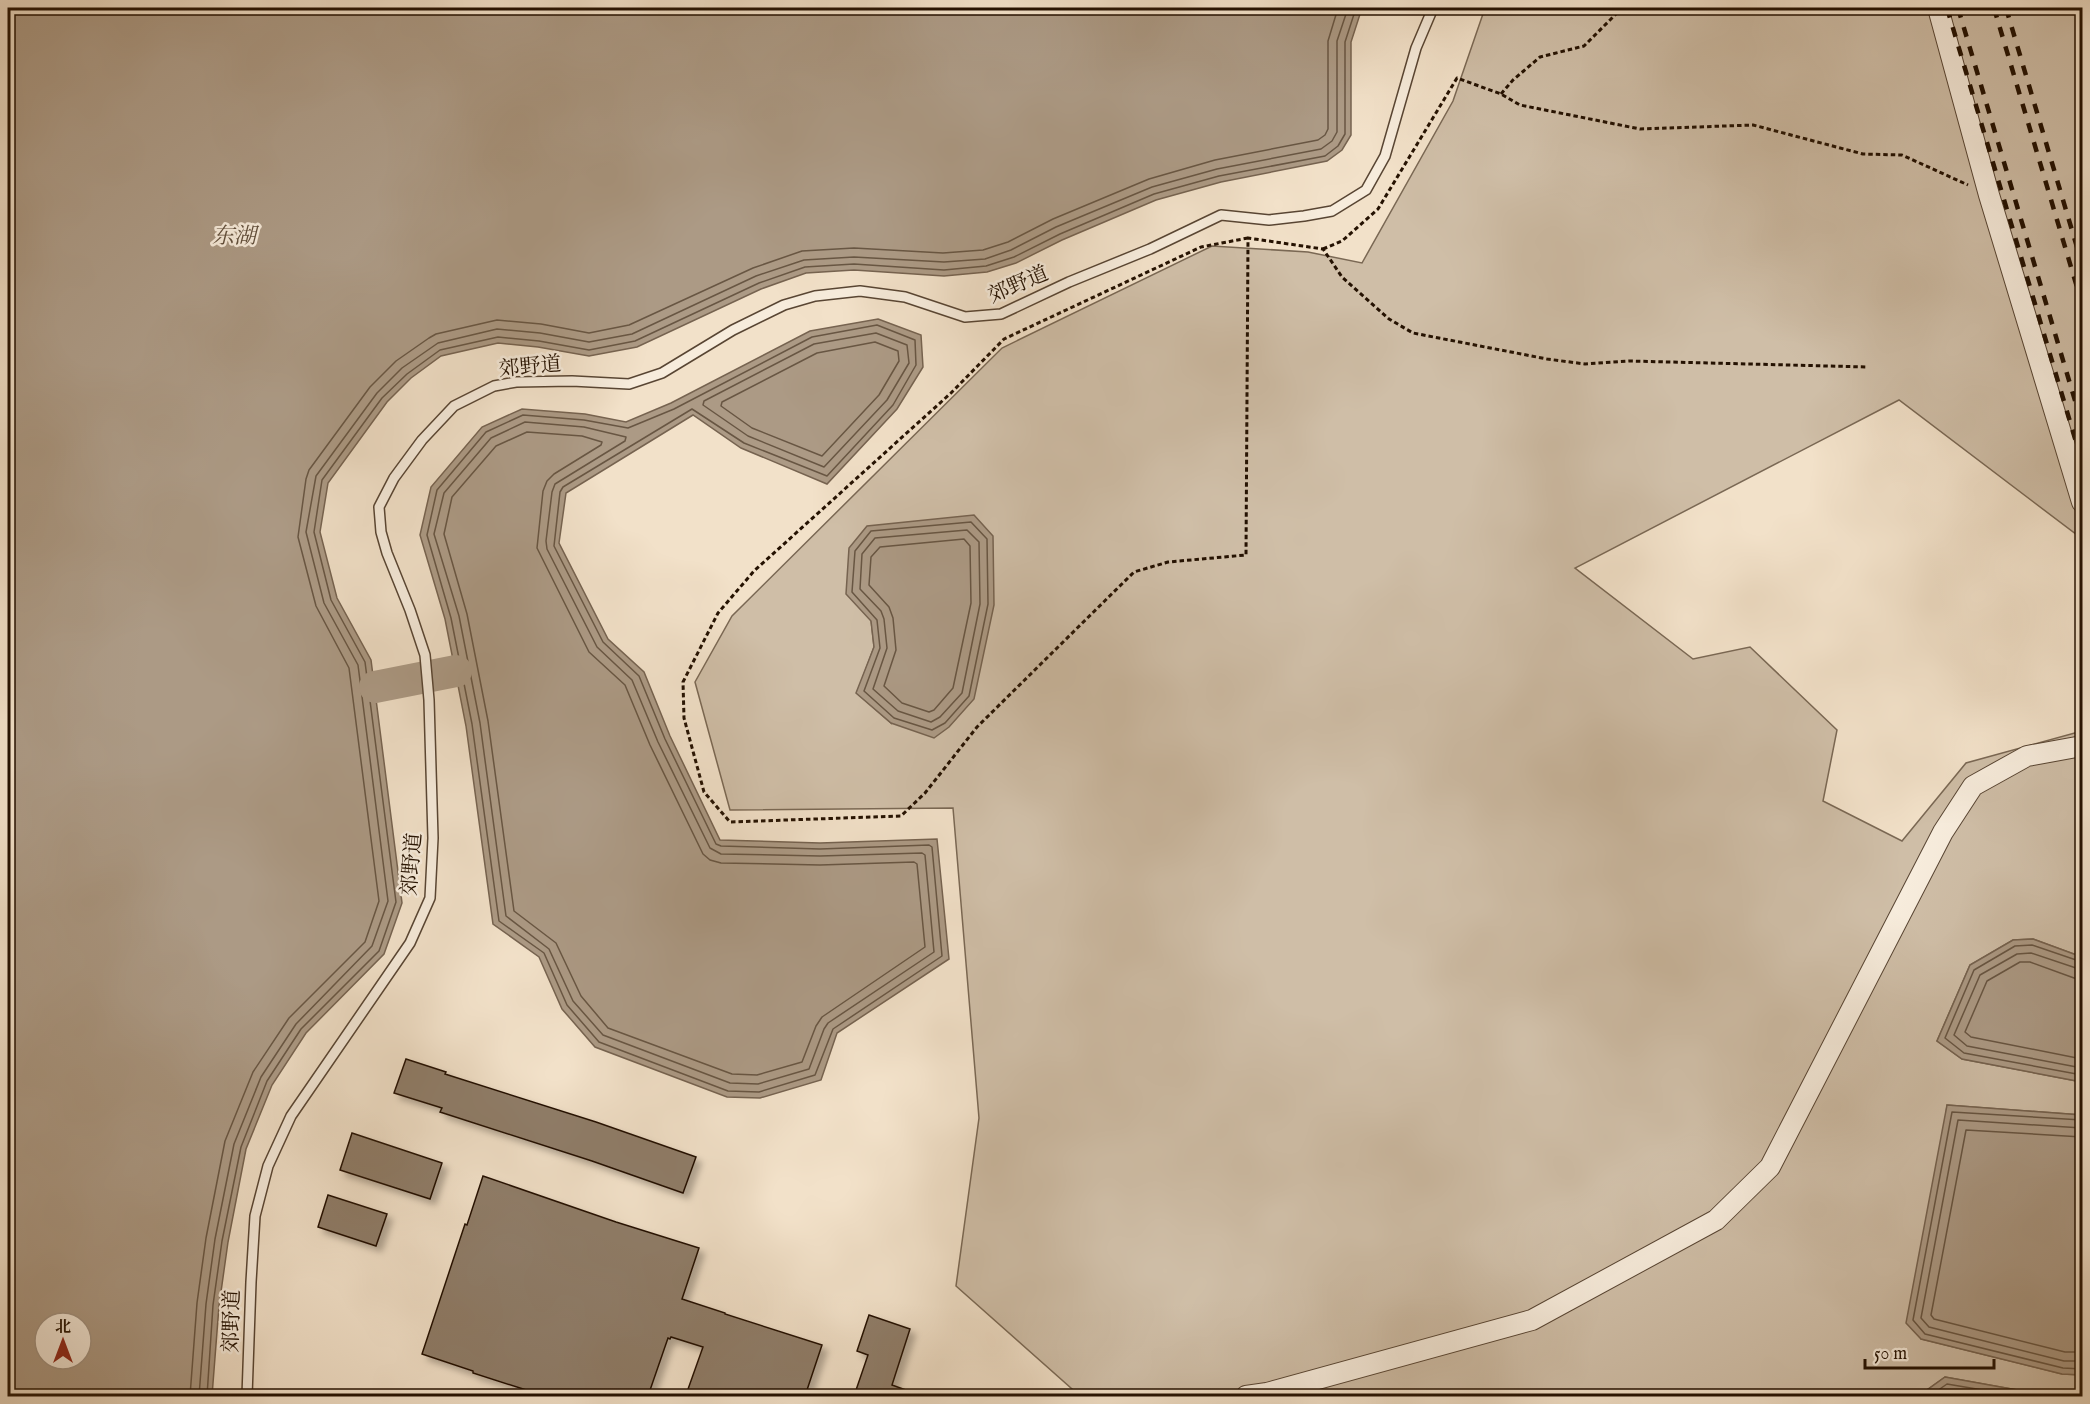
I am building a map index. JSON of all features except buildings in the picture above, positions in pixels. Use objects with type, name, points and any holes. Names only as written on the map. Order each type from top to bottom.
[{"type":"street","points":[[1938,8],[1989,195],[2082,502]]},
{"type":"street","points":[[1246,1396],[1267,1393],[1532,1320],[1716,1220],[1770,1167],[1943,832],[1973,786],[2027,756],[2082,746]]},
{"type":"lane","name":"郊野道","points":[[247,1396],[255,1216],[268,1166],[291,1116],[410,943],[430,898],[433,838],[429,700],[425,655],[387,553],[381,532],[379,507],[394,478],[423,440],[454,406],[494,386],[516,382],[572,381],[629,384],[662,373],[733,330],[784,306],[815,296],[860,291],[904,297],[965,317],[1001,314],[1069,282],[1150,249],[1221,215],[1269,220],[1332,211],[1366,190],[1385,156],[1416,48],[1433,8]]},
{"type":"path","points":[[1501,94],[1513,80],[1540,57],[1584,46],[1622,8]]},
{"type":"path","points":[[1248,238],[1246,555],[1168,562],[1134,572],[977,727],[924,793],[901,816],[730,822],[704,792],[684,718],[683,682],[718,612],[754,571],[951,393],[1004,339],[1201,247],[1248,238],[1323,249],[1342,241],[1378,210],[1457,78],[1501,94],[1520,105],[1640,129],[1753,125],[1863,154],[1902,155],[1989,195]]},
{"type":"path","points":[[1323,249],[1342,277],[1389,319],[1413,333],[1547,359],[1586,364],[1629,361],[1868,367]]},
{"type":"shaded area","points":[[1485,8],[2082,8],[2082,555],[2077,535],[1899,400],[1575,568],[1693,659],[1750,647],[1837,730],[1823,801],[1902,841],[1966,763],[2082,731],[2082,957],[2033,939],[2013,940],[1970,965],[1937,1041],[1962,1059],[2082,1082],[2082,1115],[1947,1105],[1921,1339],[2062,1374],[2082,1375],[2082,1396],[2051,1396],[1945,1377],[1927,1390],[1926,1396],[1080,1396],[956,1286],[979,1118],[953,808],[730,810],[695,682],[732,616],[1002,348],[1212,246],[1308,252],[1362,263],[1453,101]],"holes":[[[871,620],[891,723],[857,693],[874,647]]]},
{"type":"water","name":"东湖","points":[[8,8],[1362,8],[1351,42],[1351,135],[1342,150],[1327,161],[1221,182],[1156,200],[1062,240],[1016,263],[987,272],[944,276],[854,270],[806,273],[761,289],[637,347],[589,356],[498,343],[441,356],[411,378],[387,402],[328,483],[320,532],[337,598],[371,660],[402,903],[384,954],[306,1033],[272,1085],[246,1149],[228,1242],[219,1306],[212,1396],[8,1396]]},
{"type":"water","points":[[878,319],[921,335],[923,367],[897,409],[827,484],[741,448],[693,415],[566,493],[559,543],[608,639],[644,672],[670,736],[720,840],[820,843],[937,839],[949,959],[837,1033],[821,1080],[760,1098],[727,1097],[595,1047],[562,1009],[539,957],[493,924],[466,726],[445,619],[420,535],[431,487],[482,427],[522,409],[585,414],[626,422],[671,403],[810,331]]},
{"type":"water","points":[[974,515],[993,536],[994,605],[974,699],[949,727],[934,738],[891,723],[856,693],[874,647],[871,621],[846,594],[849,548],[867,526]]},
{"type":"water","points":[[2033,939],[2082,957],[2082,1082],[1962,1059],[1937,1041],[1970,965],[2013,940]]},
{"type":"water","points":[[1947,1105],[2082,1115],[2082,1375],[2062,1374],[1921,1339],[1906,1323]]},
{"type":"water","points":[[1945,1377],[2051,1396],[1926,1396],[1927,1390]]},
{"type":"waterway","points":[[375,687],[456,671]]},
{"type":"railway","points":[[1947,8],[2082,462]]},
{"type":"railway","points":[[1958,8],[2082,424]]},
{"type":"railway","points":[[1994,8],[2082,304]]},
{"type":"railway","points":[[2006,8],[2082,264]]}]
